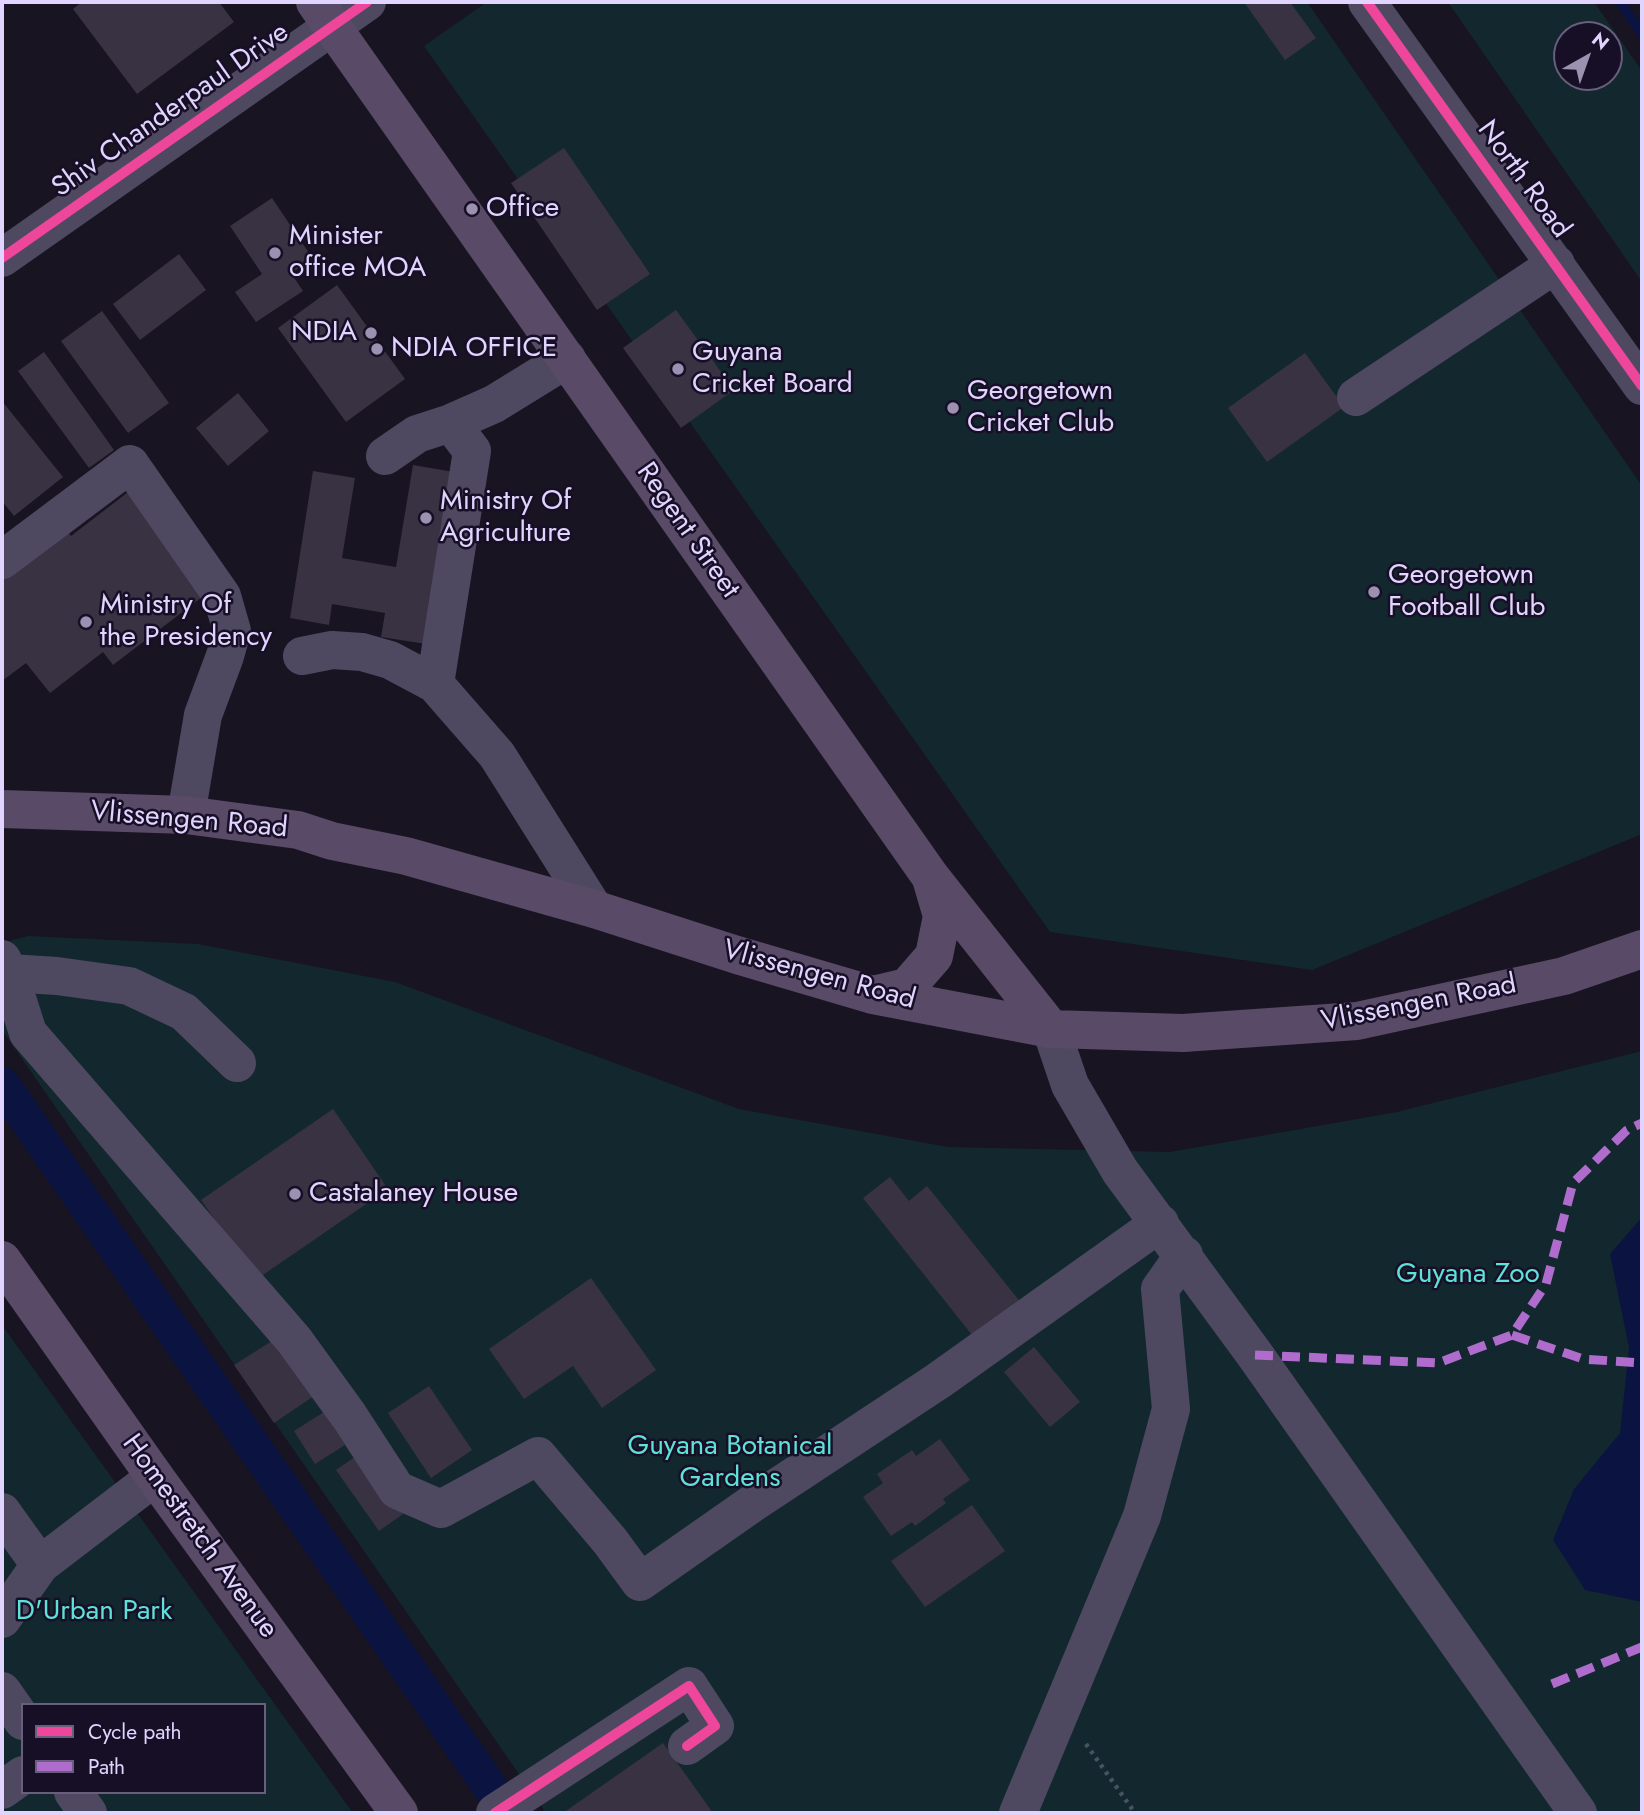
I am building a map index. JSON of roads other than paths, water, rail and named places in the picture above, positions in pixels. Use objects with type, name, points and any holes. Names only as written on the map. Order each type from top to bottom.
[{"type":"main road","name":"Regent Street","points":[[324,14],[930,876],[1051,1029]]},
{"type":"main road","name":"Vlissengen Road","points":[[2,809],[186,815],[298,830],[332,841],[406,856],[594,909],[873,995],[1051,1029],[1183,1033],[1357,1021],[1564,976],[1642,949]]},
{"type":"main road","points":[[873,995],[907,987],[934,956],[942,916],[930,876]]},
{"type":"main road","name":"Homestretch Avenue","points":[[2,1260],[155,1477],[399,1813]]},
{"type":"street","name":"Shiv Chanderpaul Drive","points":[[2,258],[324,14],[367,2]]},
{"type":"street","name":"North Road","points":[[1367,2],[1642,386]]},
{"type":"street","points":[[1356,397],[1556,264]]},
{"type":"street","points":[[385,456],[417,434],[494,404],[567,359]]},
{"type":"street","points":[[435,684],[472,451],[451,423]]},
{"type":"street","points":[[2,560],[130,464],[222,596],[232,631],[204,715],[186,815]]},
{"type":"street","points":[[302,656],[332,650],[362,652],[390,660],[435,684],[497,755],[594,909]]},
{"type":"street","points":[[237,1063],[184,1012],[129,986],[6,966],[28,1033],[294,1340],[349,1416],[397,1490],[441,1509],[538,1456],[610,1541],[640,1582],[753,1503],[938,1381],[1160,1223]]},
{"type":"street","points":[[1051,1029],[1070,1085],[1120,1171],[1184,1255],[1578,1813]]},
{"type":"street","points":[[1018,1813],[1142,1516],[1171,1409],[1160,1289],[1184,1255]]},
{"type":"street","points":[[2,1619],[40,1565],[155,1477]]},
{"type":"street","points":[[2,1512],[40,1565]]},
{"type":"street","points":[[495,1813],[689,1686],[715,1726],[687,1746]]},
{"type":"street","points":[[2,1691],[21,1718]]},
{"type":"street","points":[[2,1790],[21,1776]]},
{"type":"street","points":[[74,1794],[88,1813]]},
{"type":"waterway","points":[[1620,2],[1642,34]]},
{"type":"waterway","points":[[2,1084],[508,1813]]},
{"type":"place","name":"Office","points":[[472,209]]},
{"type":"place","name":"Minister office MOA","points":[[275,253]]},
{"type":"place","name":"NDIA","points":[[371,333]]},
{"type":"place","name":"NDIA OFFICE","points":[[377,349]]},
{"type":"place","name":"Guyana Cricket Board","points":[[678,369]]},
{"type":"place","name":"Georgetown Cricket Club","points":[[953,408]]},
{"type":"place","name":"Ministry Of Agriculture","points":[[426,518]]},
{"type":"place","name":"Georgetown Football Club","points":[[1374,592]]},
{"type":"place","name":"Ministry Of the Presidency","points":[[86,622]]},
{"type":"place","name":"Castalaney House","points":[[295,1194]]},
{"type":"park label","name":"Guyana Zoo","points":[[1468,1275]]},
{"type":"park label","name":"Guyana Botanical Gardens","points":[[730,1463]]},
{"type":"park label","name":"D'Urban Park","points":[[94,1612]]}]
